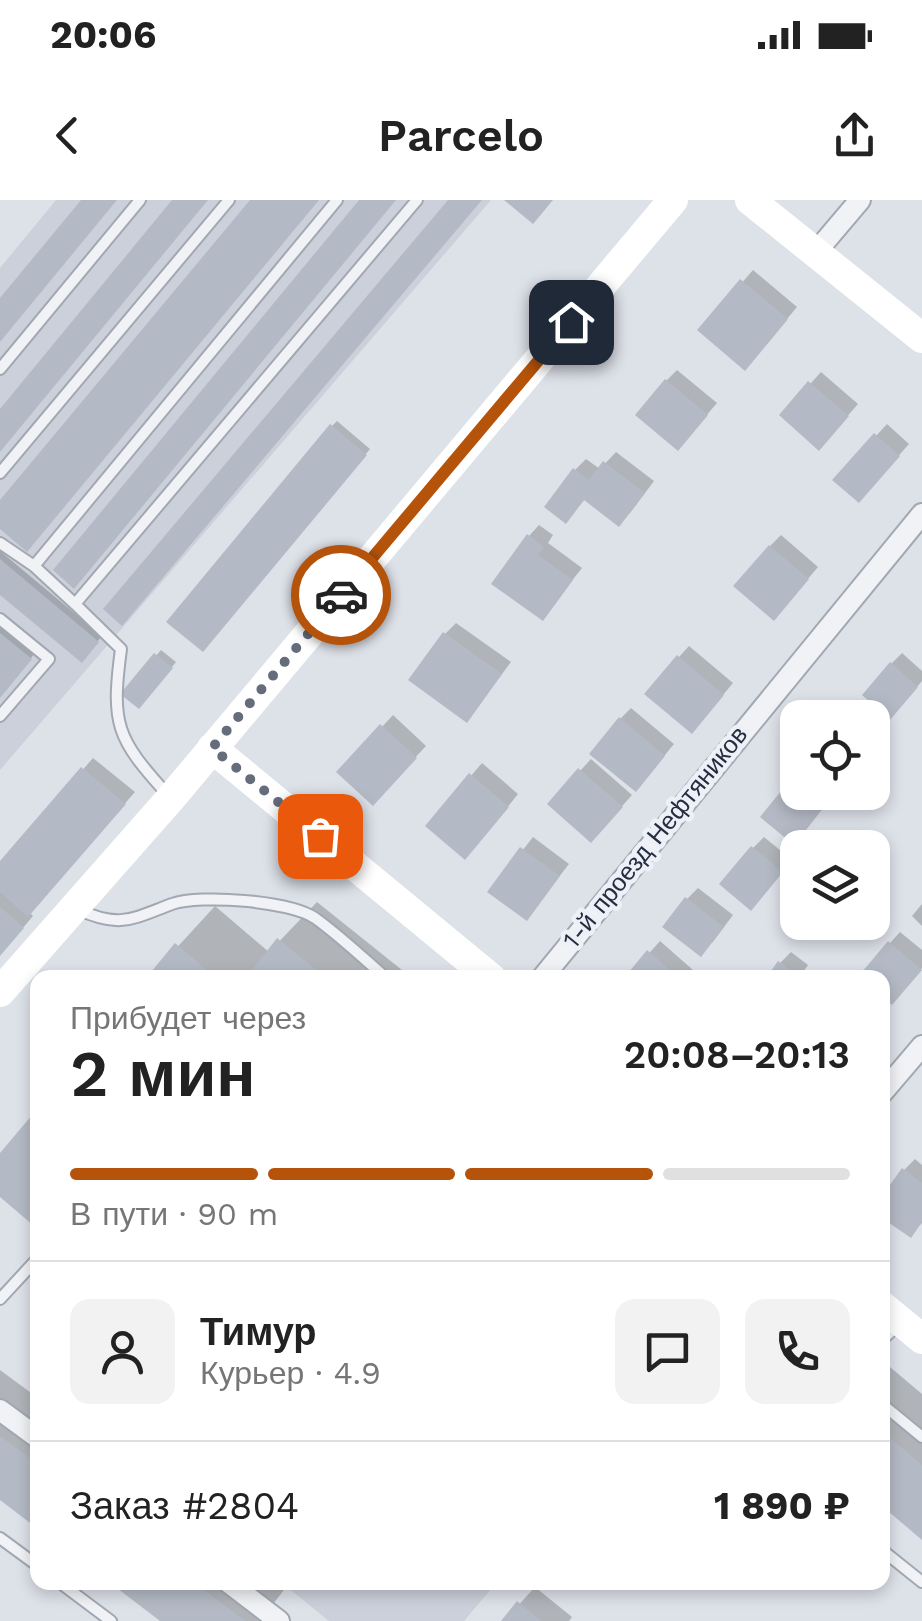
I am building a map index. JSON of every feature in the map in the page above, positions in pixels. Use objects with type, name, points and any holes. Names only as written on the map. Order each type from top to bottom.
[{"type":"street","points":[[0,992],[171,798],[673,200]]},
{"type":"street","points":[[750,200],[922,338]]},
{"type":"street","points":[[816,252],[860,200]]},
{"type":"street","name":"1-й проезд Нефтяников","points":[[549,970],[922,514]]},
{"type":"street","points":[[212,748],[481,970]]},
{"type":"street","points":[[890,1084],[922,1046]]},
{"type":"street","points":[[0,1410],[30,1432]]},
{"type":"street","points":[[238,1590],[278,1621]]},
{"type":"lane","points":[[0,369],[140,200]]},
{"type":"lane","points":[[0,474],[229,200]]},
{"type":"lane","points":[[34,566],[337,200]]},
{"type":"lane","points":[[75,604],[417,200]]},
{"type":"lane","points":[[0,543],[34,566],[121,649],[114,701],[126,750],[171,798]]},
{"type":"lane","points":[[0,619],[50,659],[0,716]]},
{"type":"lane","points":[[74,908],[98,919],[121,922],[148,917],[174,903],[241,900],[312,915],[377,970]]},
{"type":"lane","points":[[0,1299],[30,1267]]},
{"type":"lane","points":[[890,1411],[922,1437]]},
{"type":"lane","points":[[0,1538],[30,1560]]},
{"type":"lane","points":[[890,1556],[922,1582]]},
{"type":"lane","points":[[70,1590],[111,1621]]},
{"type":"shaded area","points":[[56,200],[491,200],[0,770],[0,268]]},
{"type":"shaded area","points":[[291,1590],[490,1590],[464,1621],[329,1621]]},
{"type":"building","points":[[81,200],[117,200],[0,342],[0,298]]},
{"type":"building","points":[[172,200],[208,200],[0,452],[0,409]]},
{"type":"building","points":[[250,200],[319,200],[27,552],[0,529],[0,500]]},
{"type":"building","points":[[359,200],[396,200],[74,589],[53,570]]},
{"type":"building","points":[[448,200],[482,200],[122,626],[103,609]]},
{"type":"building","points":[[504,200],[553,200],[533,224]]},
{"type":"building","points":[[740,279],[788,319],[745,371],[697,330]]},
{"type":"building","points":[[665,379],[708,415],[678,451],[635,415]]},
{"type":"building","points":[[808,381],[849,416],[819,451],[779,415]]},
{"type":"building","points":[[330,424],[367,455],[203,652],[166,622]]},
{"type":"building","points":[[874,433],[900,456],[859,503],[832,480]]},
{"type":"building","points":[[603,461],[645,493],[619,527],[584,500],[566,524],[544,507],[573,468],[589,480]]},
{"type":"building","points":[[527,534],[544,547],[538,555],[573,580],[543,621],[491,584]]},
{"type":"building","points":[[769,545],[809,579],[774,621],[733,586]]},
{"type":"building","points":[[0,559],[99,642],[82,663],[0,595]]},
{"type":"building","points":[[443,632],[502,674],[467,723],[408,680]]},
{"type":"building","points":[[0,633],[32,659],[0,698]]},
{"type":"building","points":[[154,653],[173,668],[139,709],[120,694]]},
{"type":"building","points":[[677,655],[724,695],[692,734],[644,694]]},
{"type":"building","points":[[890,662],[918,687],[890,720],[890,700],[868,700],[862,695]]},
{"type":"building","points":[[619,717],[665,756],[636,792],[589,754]]},
{"type":"building","points":[[380,724],[417,758],[373,806],[336,772]]},
{"type":"building","points":[[81,767],[126,804],[28,917],[0,892],[0,861]]},
{"type":"building","points":[[578,768],[623,807],[591,843],[547,804]]},
{"type":"building","points":[[469,773],[509,807],[465,860],[425,826]]},
{"type":"building","points":[[780,792],[780,810],[822,810],[806,830],[780,830],[780,833],[760,817]]},
{"type":"building","points":[[751,846],[780,870],[780,876],[751,911],[719,884]]},
{"type":"building","points":[[520,847],[560,876],[527,921],[487,892]]},
{"type":"building","points":[[685,897],[724,927],[701,957],[662,927]]},
{"type":"building","points":[[0,907],[24,928],[0,956]]},
{"type":"building","points":[[277,938],[316,970],[252,970]]},
{"type":"building","points":[[888,941],[922,970],[892,1005],[890,970],[864,970]]},
{"type":"building","points":[[175,943],[207,970],[153,970]]},
{"type":"building","points":[[647,950],[670,970],[631,970]]},
{"type":"building","points":[[778,961],[790,970],[772,970]]},
{"type":"building","points":[[30,1117],[30,1223],[0,1197],[0,1153]]},
{"type":"building","points":[[902,1168],[922,1183],[922,1222],[911,1238],[890,1224],[890,1185]]},
{"type":"building","points":[[0,1436],[30,1458],[30,1523],[0,1500]]},
{"type":"building","points":[[890,1438],[922,1465],[922,1540],[890,1513]]},
{"type":"building","points":[[119,1590],[204,1590],[245,1621],[160,1621]]},
{"type":"building","points":[[517,1601],[541,1621],[501,1621]]},
{"type":"way so far","points":[[320,836],[212,748],[341,595]]},
{"type":"route","points":[[341,595],[571,322]]}]
